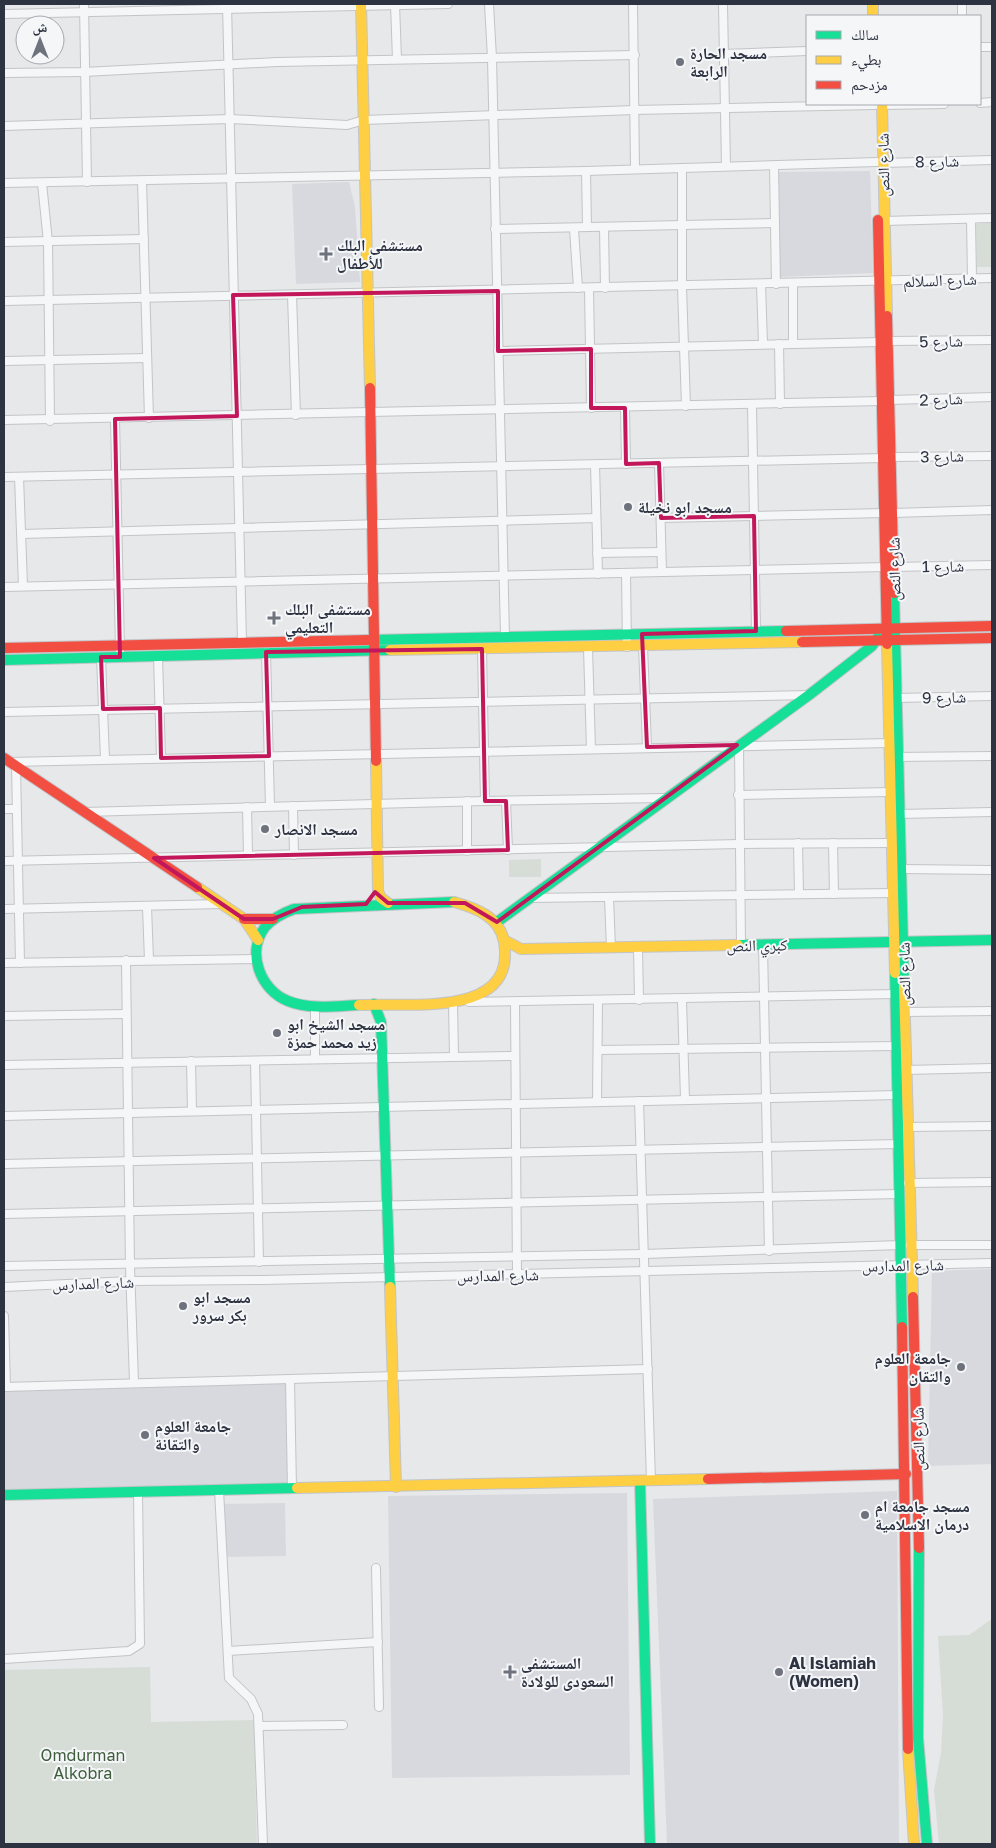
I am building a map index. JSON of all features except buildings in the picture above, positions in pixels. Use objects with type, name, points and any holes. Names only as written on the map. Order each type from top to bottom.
[{"type":"street","points":[[361,4],[364,174],[367,224],[378,884],[381,898],[388,903]]},
{"type":"street","points":[[395,4],[397,59]]},
{"type":"street","points":[[4,14],[84,8],[448,4]]},
{"type":"street","points":[[489,4],[498,291],[501,521],[505,637]]},
{"type":"street","points":[[633,4],[635,169]]},
{"type":"street","points":[[723,4],[726,166]]},
{"type":"street","points":[[227,6],[242,642]]},
{"type":"street","points":[[84,8],[87,182]]},
{"type":"street","points":[[724,54],[806,52]]},
{"type":"street","points":[[4,73],[84,72],[228,64],[397,59],[635,55]]},
{"type":"street","points":[[4,126],[230,119],[347,125],[364,120],[492,114],[848,105]]},
{"type":"street","name":"شارع النص","points":[[879,105],[890,567],[886,640],[889,743],[894,758],[900,814],[901,868],[895,994],[899,1194],[906,1265],[906,1729],[914,1844]]},
{"type":"street","name":"شارع 8","points":[[4,183],[232,179],[364,174],[586,172],[726,166],[992,160]]},
{"type":"street","name":"شارع النص","points":[[880,163],[884,222],[883,281]]},
{"type":"street","points":[[774,166],[776,284]]},
{"type":"street","points":[[682,168],[682,287],[686,406]]},
{"type":"street","points":[[586,172],[587,227]]},
{"type":"street","points":[[142,181],[149,418]]},
{"type":"street","points":[[42,183],[48,242],[50,421]]},
{"type":"street","points":[[884,222],[992,218]]},
{"type":"street","points":[[971,219],[972,279]]},
{"type":"street","points":[[495,229],[574,229],[587,227],[775,223]]},
{"type":"street","points":[[604,228],[605,288]]},
{"type":"street","points":[[574,229],[578,288]]},
{"type":"street","points":[[4,242],[144,238]]},
{"type":"street","name":"شارع السلالم","points":[[4,301],[682,287],[992,278]]},
{"type":"street","points":[[793,283],[793,343]]},
{"type":"street","points":[[761,284],[762,344]]},
{"type":"street","points":[[589,288],[591,408]]},
{"type":"street","points":[[292,295],[296,415]]},
{"type":"street","name":"شارع 5","points":[[498,351],[992,340]]},
{"type":"street","points":[[779,344],[780,404]]},
{"type":"street","points":[[4,361],[147,358]]},
{"type":"street","name":"شارع 2","points":[[4,420],[50,421],[625,408],[992,397]]},
{"type":"street","points":[[752,405],[756,631]]},
{"type":"street","points":[[625,408],[626,464]]},
{"type":"street","points":[[115,419],[120,657]]},
{"type":"street","name":"شارع 3","points":[[4,477],[992,456]]},
{"type":"street","points":[[660,463],[662,572]]},
{"type":"street","points":[[595,464],[598,574]]},
{"type":"street","points":[[19,477],[23,586]]},
{"type":"street","points":[[661,518],[992,510]]},
{"type":"street","points":[[22,534],[596,518]]},
{"type":"street","points":[[597,553],[661,552]]},
{"type":"street","name":"شارع 1","points":[[4,587],[992,565]]},
{"type":"street","points":[[626,573],[627,647]]},
{"type":"street","points":[[4,648],[992,626]]},
{"type":"street","points":[[497,922],[664,798],[886,640],[888,629]]},
{"type":"street","points":[[4,660],[266,652],[588,648],[992,638]]},
{"type":"street","name":"شارع النص","points":[[886,640],[896,698],[894,758],[890,792],[893,893],[905,1012],[908,1183],[905,1245]]},
{"type":"street","points":[[643,646],[647,747]]},
{"type":"street","points":[[588,648],[591,749]]},
{"type":"street","points":[[482,649],[486,801]]},
{"type":"street","points":[[266,652],[270,806]]},
{"type":"street","points":[[158,656],[161,758]]},
{"type":"street","points":[[101,657],[106,759]]},
{"type":"street","points":[[4,712],[590,698],[809,695]]},
{"type":"street","name":"شارع 9","points":[[896,698],[992,696]]},
{"type":"street","points":[[8,762],[889,743]]},
{"type":"street","points":[[738,745],[741,946]]},
{"type":"street","points":[[894,758],[992,756]]},
{"type":"street","points":[[8,762],[16,809],[20,963]]},
{"type":"street","points":[[8,762],[244,919],[258,940]]},
{"type":"street","points":[[738,794],[890,792]]},
{"type":"street","points":[[85,812],[506,800],[664,798]]},
{"type":"street","points":[[506,800],[508,850]]},
{"type":"street","points":[[467,802],[467,851]]},
{"type":"street","points":[[293,806],[294,855]]},
{"type":"street","points":[[247,807],[248,855]]},
{"type":"street","points":[[4,809],[16,809]]},
{"type":"street","points":[[900,814],[992,812]]},
{"type":"street","points":[[798,843],[799,894]]},
{"type":"street","points":[[833,843],[834,894]]},
{"type":"street","points":[[4,861],[739,844],[891,843]]},
{"type":"street","points":[[901,868],[992,870]]},
{"type":"street","points":[[366,904],[378,884]]},
{"type":"street","points":[[531,898],[893,893]]},
{"type":"street","points":[[609,897],[611,948]]},
{"type":"street","points":[[244,919],[273,919],[302,908],[388,903],[466,903],[486,912],[497,922],[506,941],[506,959],[496,981],[488,991],[479,998],[458,1002]]},
{"type":"street","points":[[4,909],[222,904]]},
{"type":"street","points":[[147,907],[149,960]]},
{"type":"street","points":[[273,919],[258,940],[256,959],[262,978],[276,994],[294,1004],[315,1007],[458,1002],[682,1000],[895,994]]},
{"type":"street","name":"كبري النص","points":[[521,949],[992,940]]},
{"type":"street","points":[[506,941],[521,949],[506,959]]},
{"type":"street","points":[[764,945],[769,1251]]},
{"type":"street","points":[[638,948],[639,1000]]},
{"type":"street","points":[[4,963],[256,959]]},
{"type":"street","points":[[126,960],[130,1281],[134,1382]]},
{"type":"street","points":[[682,1000],[684,1099]]},
{"type":"street","points":[[598,1001],[598,1101]]},
{"type":"street","points":[[454,1056],[458,1002]]},
{"type":"street","points":[[515,1002],[516,1275]]},
{"type":"street","points":[[374,1004],[381,1022],[383,1058],[396,1487]]},
{"type":"street","points":[[381,1022],[390,1004]]},
{"type":"street","points":[[315,1007],[316,1059]]},
{"type":"street","points":[[905,1012],[992,1011]]},
{"type":"street","points":[[4,1016],[126,1014]]},
{"type":"street","points":[[598,1050],[896,1046]]},
{"type":"street","points":[[4,1065],[516,1056]]},
{"type":"street","points":[[191,1061],[192,1111]]},
{"type":"street","points":[[255,1061],[259,1262]]},
{"type":"street","points":[[906,1070],[992,1068]]},
{"type":"street","points":[[4,1116],[897,1095]]},
{"type":"street","points":[[639,1100],[651,1481]]},
{"type":"street","points":[[907,1127],[992,1126]]},
{"type":"street","points":[[4,1164],[387,1156],[641,1148],[898,1144]]},
{"type":"street","points":[[908,1183],[992,1182]]},
{"type":"street","points":[[4,1214],[516,1201],[899,1194]]},
{"type":"street","name":"شارع المدارس","points":[[4,1266],[130,1266],[769,1251],[905,1245],[992,1245]]},
{"type":"street","name":"شارع المدارس","points":[[4,1287],[130,1281],[516,1275],[992,1263]]},
{"type":"street","name":"شارع النص","points":[[906,1265],[916,1324],[918,1728],[927,1844]]},
{"type":"street","points":[[4,1316],[5,1387],[648,1369]]},
{"type":"street","points":[[290,1380],[292,1489]]},
{"type":"street","points":[[4,1495],[906,1474]]},
{"type":"street","points":[[640,1481],[650,1844]]},
{"type":"street","points":[[219,1490],[229,1678],[251,1699],[258,1714],[260,1726],[263,1844]]},
{"type":"street","points":[[4,1659],[128,1651],[140,1644],[138,1493]]},
{"type":"street","points":[[376,1568],[379,1707]]},
{"type":"street","points":[[228,1651],[378,1642]]},
{"type":"street","points":[[260,1726],[343,1725]]},
{"type":"highlighted area","points":[[498,291],[498,351],[591,349],[591,408],[625,408],[626,464],[659,463],[661,518],[754,516],[756,631],[642,634],[647,747],[737,745],[497,922],[465,903],[388,903],[375,892],[366,904],[302,907],[273,919],[244,919],[154,858],[508,850],[506,801],[485,801],[482,649],[266,652],[269,756],[161,758],[160,708],[103,709],[101,657],[120,657],[115,419],[237,416],[233,295]]},
{"type":"shaded area","points":[[870,171],[873,273],[779,277],[778,172]]},
{"type":"shaded area","name":"مستشفى البلك للأطفال","points":[[349,182],[355,207],[360,282],[296,284],[292,184]]},
{"type":"shaded area","name":"جامعة العلوم والتقان","points":[[992,1269],[992,1464],[928,1466],[932,1271]]},
{"type":"shaded area","name":"جامعة العلوم والتقانة","points":[[286,1380],[288,1483],[4,1489],[4,1386]]},
{"type":"shaded area","name":"Al Islamiah (Women)","points":[[897,1491],[899,1844],[667,1844],[653,1499]]},
{"type":"shaded area","name":"المستشفى السعودى للولادة","points":[[627,1493],[630,1775],[392,1778],[388,1496]]},
{"type":"shaded area","points":[[285,1503],[286,1556],[223,1557],[222,1504]]},
{"type":"green space","points":[[992,223],[992,267],[977,267],[976,224]]},
{"type":"green space","points":[[541,859],[541,877],[509,877],[509,860]]},
{"type":"green space","points":[[992,1619],[992,1844],[939,1844],[934,1790],[941,1753],[943,1715],[938,1636],[969,1635]]},
{"type":"green space","name":"Omdurman Alkobra","points":[[150,1667],[151,1722],[254,1720],[257,1844],[4,1844],[4,1670]]},
{"type":"traffic: fast","points":[[894,593],[904,985]]},
{"type":"traffic: fast","points":[[369,640],[786,631]]},
{"type":"traffic: fast","points":[[497,922],[809,695],[872,646],[878,637]]},
{"type":"traffic: fast","points":[[4,660],[390,650]]},
{"type":"traffic: fast","points":[[359,1005],[305,1006],[278,996],[263,979],[259,969],[257,948],[259,937],[265,927],[278,916],[294,909],[454,902]]},
{"type":"traffic: fast","points":[[738,945],[992,940]]},
{"type":"traffic: fast","points":[[895,973],[902,1327]]},
{"type":"traffic: fast","points":[[374,1004],[381,1022],[390,1287]]},
{"type":"traffic: fast","points":[[640,1481],[650,1844]]},
{"type":"traffic: fast","points":[[4,1495],[297,1488]]},
{"type":"traffic: fast","points":[[919,1548],[918,1738],[927,1844]]},
{"type":"traffic: slow","points":[[361,4],[370,388]]},
{"type":"traffic: slow","points":[[873,4],[873,15]]},
{"type":"traffic: slow","points":[[882,105],[887,316]]},
{"type":"traffic: slow","points":[[390,650],[802,642]]},
{"type":"traffic: slow","points":[[887,644],[895,973]]},
{"type":"traffic: slow","points":[[376,761],[378,891],[381,898],[388,903]]},
{"type":"traffic: slow","points":[[197,887],[244,919],[258,940]]},
{"type":"traffic: slow","points":[[359,1005],[454,1002],[476,995],[493,984],[503,967],[504,942],[502,933],[498,926],[486,915],[471,907],[454,902]]},
{"type":"traffic: slow","points":[[506,941],[521,949],[738,945]]},
{"type":"traffic: slow","points":[[904,985],[913,1297]]},
{"type":"traffic: slow","points":[[390,1287],[396,1487]]},
{"type":"traffic: slow","points":[[297,1488],[708,1479]]},
{"type":"traffic: slow","points":[[908,1749],[914,1844]]},
{"type":"traffic: jam","points":[[878,220],[887,644]]},
{"type":"traffic: jam","points":[[887,316],[894,593]]},
{"type":"traffic: jam","points":[[370,388],[376,761]]},
{"type":"traffic: jam","points":[[786,631],[992,626]]},
{"type":"traffic: jam","points":[[802,642],[992,638]]},
{"type":"traffic: jam","points":[[4,648],[369,640]]},
{"type":"traffic: jam","points":[[4,758],[197,887]]},
{"type":"traffic: jam","points":[[244,919],[273,919]]},
{"type":"traffic: jam","points":[[913,1297],[919,1548]]},
{"type":"traffic: jam","points":[[902,1327],[908,1749]]},
{"type":"traffic: jam","points":[[708,1479],[906,1474]]},
{"type":"place","name":"مسجد الحارة الرابعة","points":[[680,62]]},
{"type":"place","name":"مستشفى البلك للأطفال","points":[[326,254]]},
{"type":"place","name":"مسجد ابو نخيلة","points":[[628,507]]},
{"type":"place","name":"مستشفى البلك التعليمي","points":[[274,618]]},
{"type":"place","name":"مسجد الانصار","points":[[265,829]]},
{"type":"place","name":"مسجد الشيخ ابو زيد محمد حمزة","points":[[277,1033]]},
{"type":"place","name":"مسجد ابو بكر سرور","points":[[183,1306]]},
{"type":"place","name":"جامعة العلوم والتقان","points":[[961,1367]]},
{"type":"place","name":"جامعة العلوم والتقانة","points":[[145,1435]]},
{"type":"place","name":"مسجد جامعة ام درمان الاسلامية","points":[[865,1515]]},
{"type":"place","name":"المستشفى السعودى للولادة","points":[[510,1672]]},
{"type":"place","name":"Al Islamiah (Women)","points":[[779,1672]]}]
